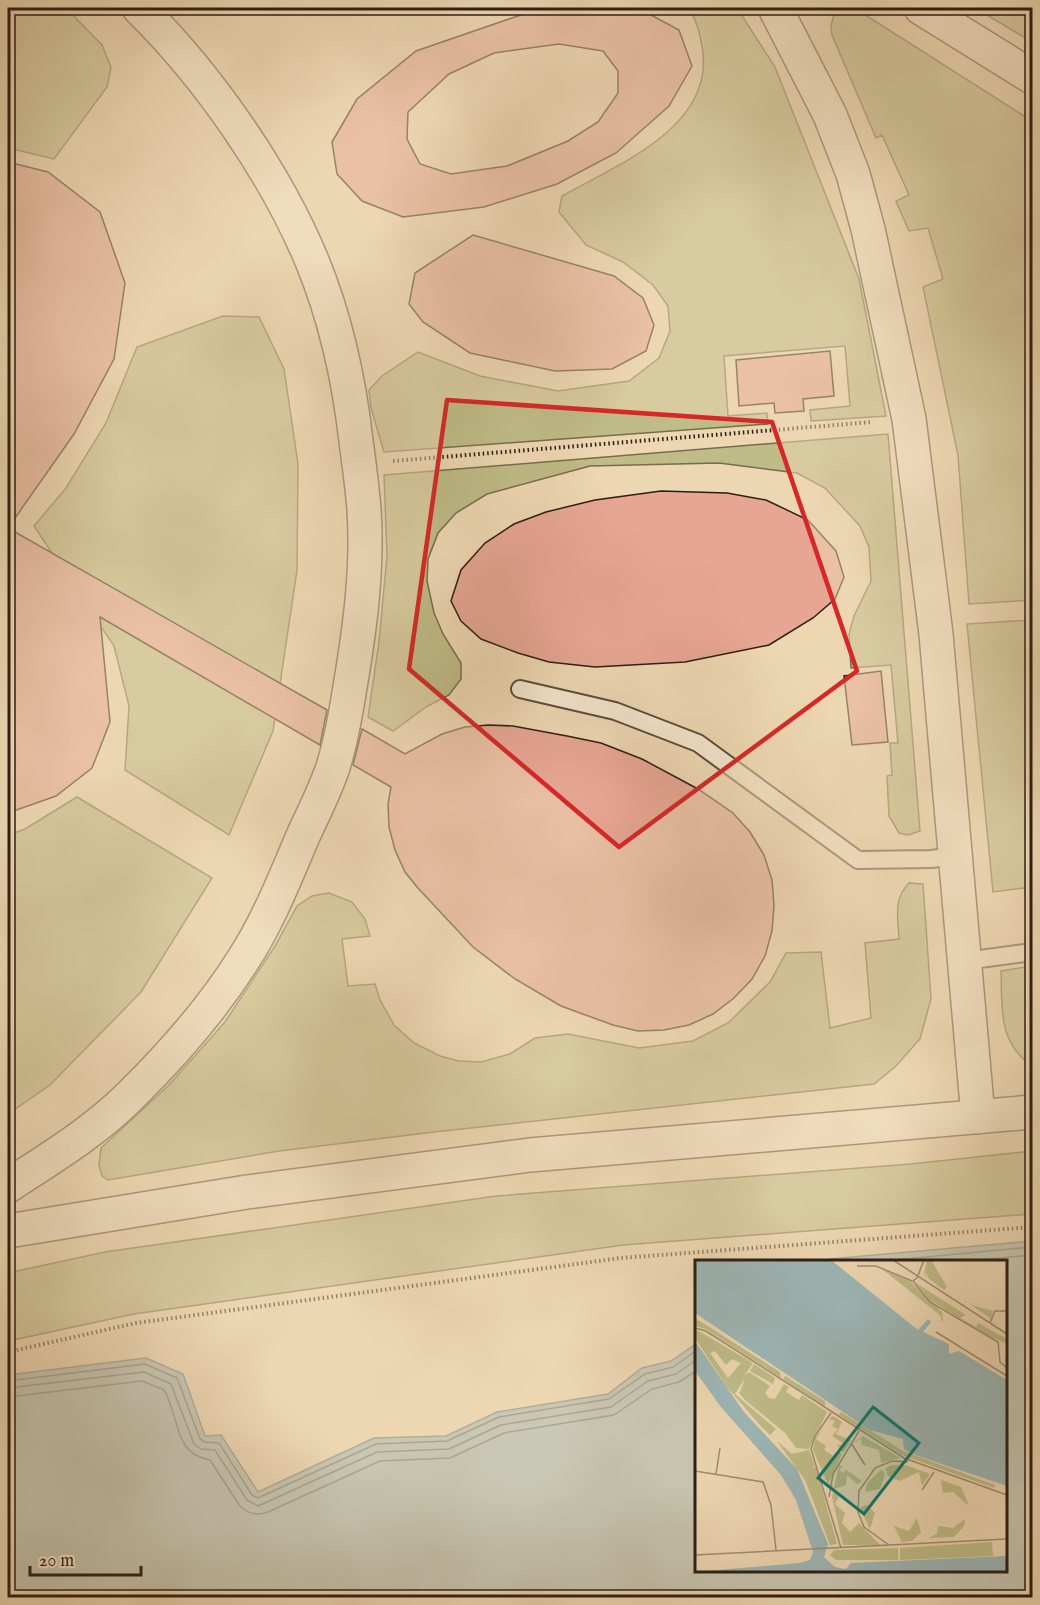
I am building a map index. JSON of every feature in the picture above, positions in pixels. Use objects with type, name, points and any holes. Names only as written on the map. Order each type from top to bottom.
[{"type":"street","points":[[8,1186],[94,1127],[127,1099],[172,1052],[244,959],[277,898],[333,768],[357,651],[364,575],[364,510],[350,393],[335,326],[312,261],[284,204],[222,103],[159,27],[140,8]]},
{"type":"street","points":[[775,8],[830,115],[853,174],[868,229],[909,419],[936,634],[978,1117]]},
{"type":"street","points":[[921,8],[1032,77]]},
{"type":"street","points":[[8,1231],[247,1192],[530,1155],[1032,1112]]},
{"type":"lane","points":[[520,689],[615,711],[698,742],[858,860],[930,859],[955,856]]},
{"type":"lane","points":[[964,961],[1032,952]]},
{"type":"path","points":[[359,463],[909,419]]},
{"type":"path","points":[[8,1352],[136,1323],[621,1258],[1032,1227]]},
{"type":"highlighted area","points":[[447,400],[772,422],[857,671],[619,847],[409,669]]},
{"type":"shaded area","points":[[8,8],[66,8],[102,45],[111,67],[107,87],[54,159],[8,148]]},
{"type":"shaded area","points":[[688,8],[737,8],[775,67],[859,279],[886,416],[811,421],[810,410],[850,406],[845,346],[724,356],[728,416],[767,413],[768,424],[384,452],[371,408],[369,390],[382,376],[418,352],[480,376],[558,391],[629,381],[659,358],[670,331],[668,306],[653,285],[623,262],[586,245],[559,212],[562,196],[635,156],[659,139],[679,120],[694,99],[703,74],[702,46],[696,21]]},
{"type":"shaded area","points":[[847,8],[867,16],[1032,121],[1032,476],[1026,477],[1032,600],[969,604],[958,455],[923,287],[943,279],[928,228],[909,231],[896,201],[909,195],[882,135],[876,138],[832,35],[831,25],[834,15]]},
{"type":"shaded area","points":[[975,8],[1032,8],[1032,42]]},
{"type":"shaded area","points":[[223,316],[259,317],[284,369],[298,464],[297,570],[273,731],[229,835],[125,770],[129,706],[114,646],[34,526],[66,488],[106,423],[137,347]]},
{"type":"shaded area","points":[[888,434],[920,831],[908,835],[899,833],[889,816],[887,776],[892,775],[890,743],[898,743],[891,665],[851,668],[849,634],[854,616],[871,581],[869,547],[860,526],[825,488],[797,473],[719,463],[590,466],[487,494],[456,513],[438,533],[428,559],[427,581],[434,613],[443,634],[461,663],[461,679],[449,695],[426,707],[393,731],[368,717],[379,642],[387,556],[384,475]]},
{"type":"shaded area","points":[[1031,620],[1032,887],[993,892],[967,624]]},
{"type":"shaded area","points":[[77,797],[212,878],[141,992],[50,1085],[8,1114],[8,835],[25,829]]},
{"type":"shaded area","points":[[909,883],[923,884],[931,999],[920,1039],[896,1066],[874,1084],[279,1151],[108,1180],[102,1176],[99,1165],[101,1148],[168,1086],[225,1022],[275,946],[297,906],[312,896],[329,893],[352,902],[365,919],[370,936],[342,939],[348,986],[375,984],[380,1000],[394,1025],[414,1043],[440,1056],[459,1061],[481,1062],[510,1054],[535,1038],[568,1034],[639,1048],[693,1041],[728,1023],[770,982],[786,953],[821,952],[830,1028],[871,1018],[865,943],[899,939],[899,902]]},
{"type":"shaded area","points":[[1032,966],[1032,1066],[1013,1047],[1004,1023],[1001,971]]},
{"type":"shaded area","points":[[1032,1151],[1032,1214],[623,1245],[134,1314],[8,1341],[8,1273],[105,1252],[496,1196],[911,1164]]},
{"type":"water","points":[[1032,1241],[1032,1597],[8,1597],[8,1375],[146,1358],[183,1374],[205,1436],[221,1435],[258,1492],[374,1438],[446,1436],[497,1412],[608,1394],[642,1368],[671,1361],[695,1345],[695,1572],[1007,1572],[1007,1260],[828,1260]]},
{"type":"building","points":[[541,8],[640,9],[679,30],[692,66],[669,106],[616,153],[557,184],[484,207],[403,217],[362,201],[337,174],[332,142],[357,99],[416,51]],"holes":[[[559,44],[603,51],[618,71],[618,93],[598,122],[568,141],[507,166],[451,174],[420,164],[407,139],[408,112],[449,74],[494,53]]]},
{"type":"building","points":[[8,162],[48,172],[100,212],[125,283],[114,359],[74,434],[8,528]]},
{"type":"building","points":[[473,235],[614,276],[643,298],[654,325],[646,351],[612,369],[555,371],[470,353],[423,322],[409,304],[415,273]]},
{"type":"building","points":[[830,351],[834,396],[803,399],[804,411],[775,413],[774,403],[739,406],[736,360]]},
{"type":"building","points":[[661,491],[727,493],[766,500],[808,520],[836,551],[844,577],[835,599],[813,618],[769,645],[685,662],[595,667],[549,662],[481,639],[461,621],[451,601],[461,570],[485,543],[514,524],[546,512],[595,500]]},
{"type":"building","points":[[8,528],[327,710],[320,745],[100,617],[110,722],[92,768],[56,796],[8,813]]},
{"type":"building","points":[[881,671],[888,742],[852,745],[844,676]]},
{"type":"building","points":[[513,726],[601,743],[642,759],[698,789],[733,813],[750,832],[764,855],[772,880],[774,905],[772,931],[765,956],[752,979],[734,998],[713,1014],[689,1025],[664,1030],[638,1031],[613,1025],[561,1006],[515,979],[473,947],[417,887],[405,872],[395,850],[389,827],[388,804],[391,787],[353,765],[362,729],[405,754],[442,734],[465,727]]}]
